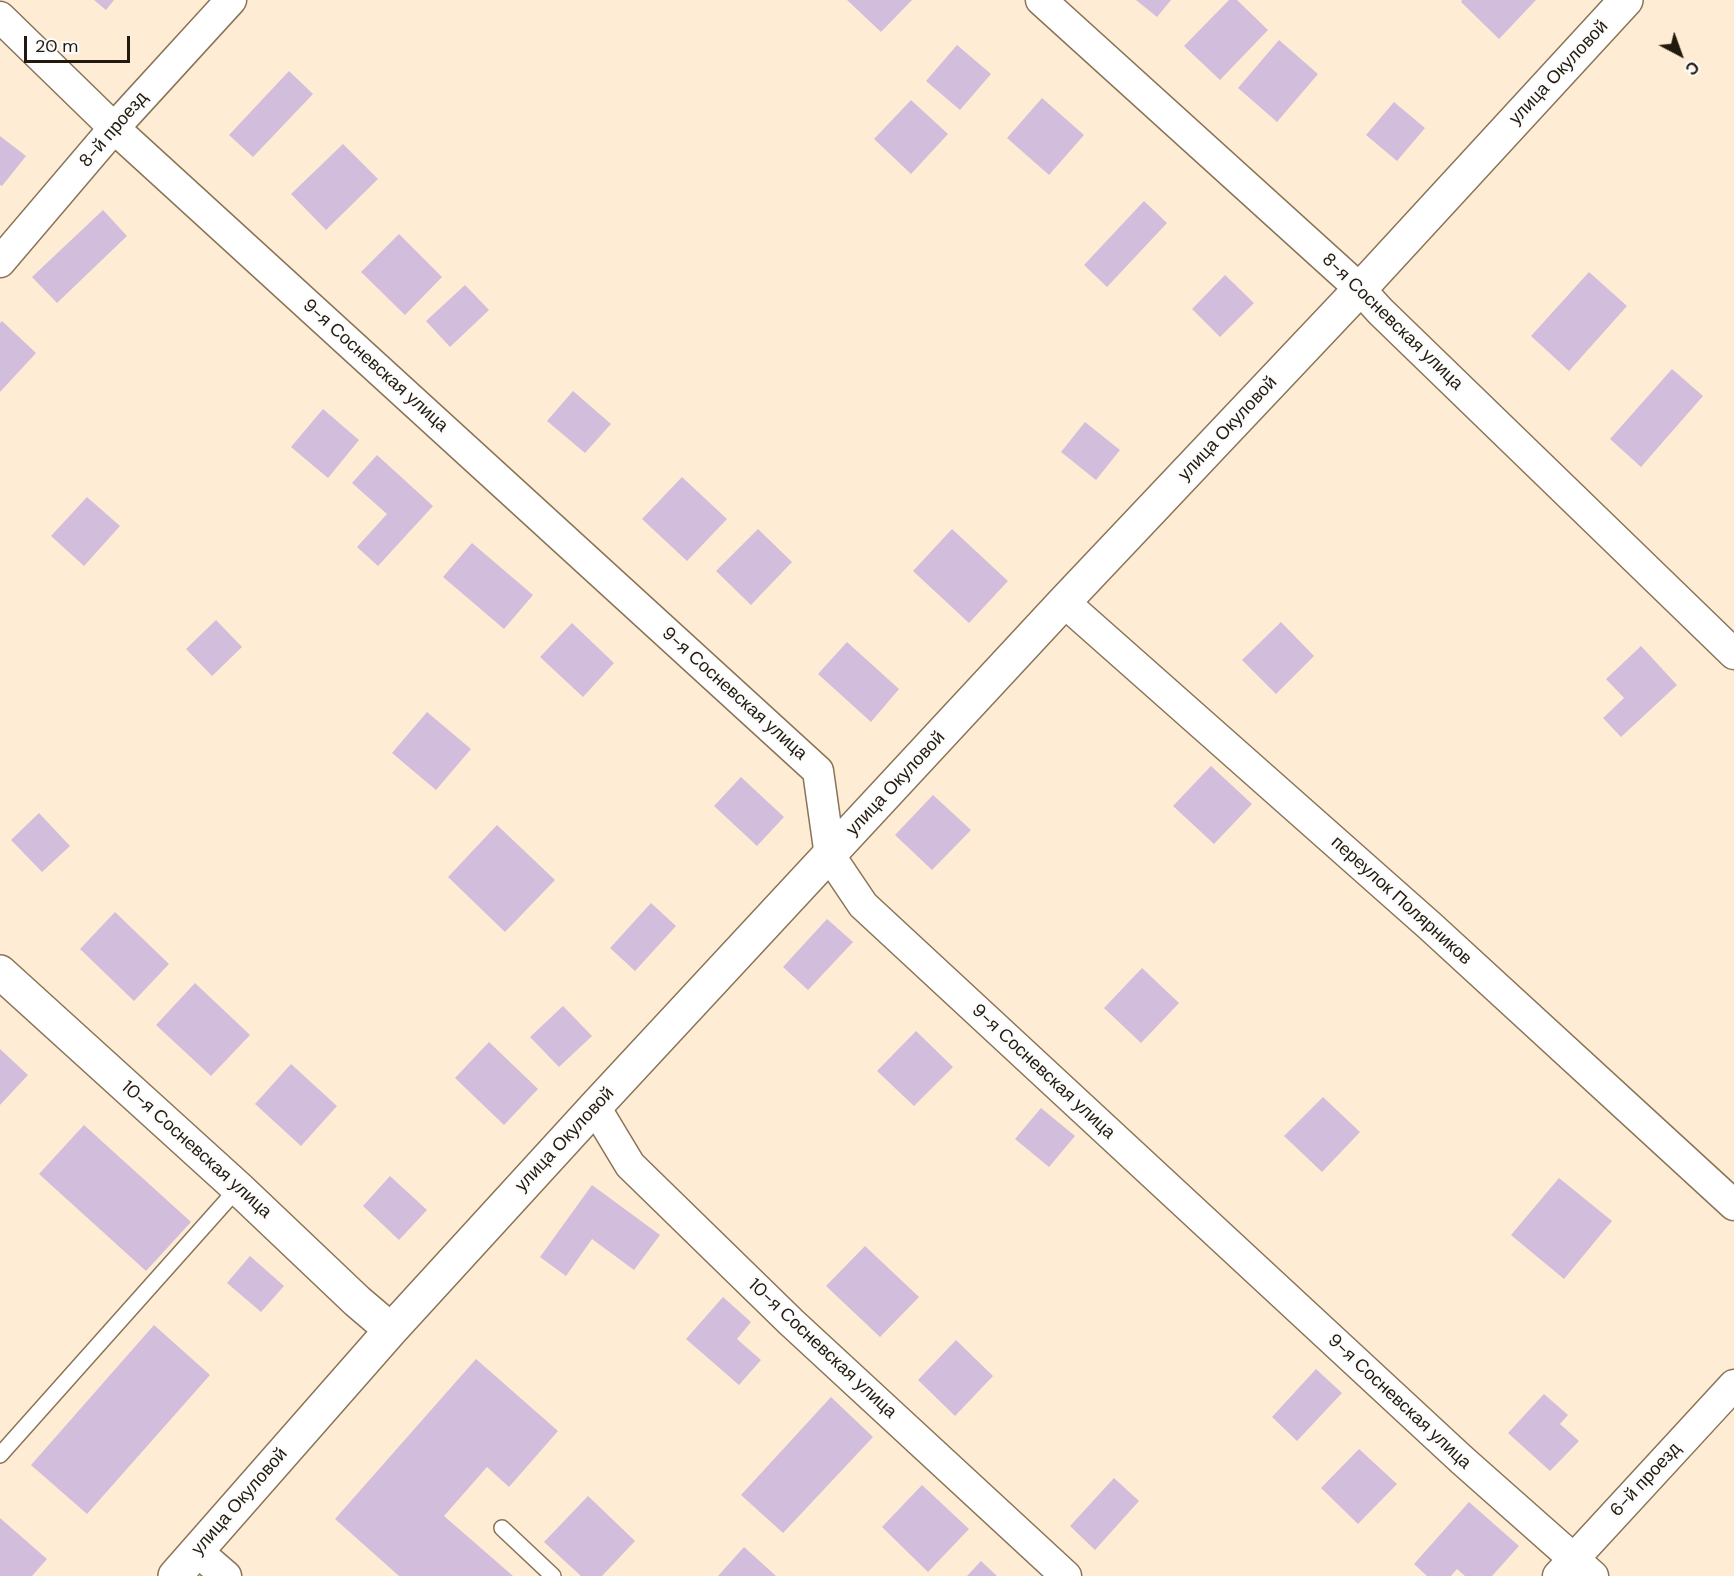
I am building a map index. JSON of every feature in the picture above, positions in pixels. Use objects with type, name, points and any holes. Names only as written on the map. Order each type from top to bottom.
[{"type":"street","name":"8-й проезд","points":[[0,262],[114,128],[231,0]]},
{"type":"street","name":"8-я Сосневская улица","points":[[1041,0],[1360,289],[1734,654]]},
{"type":"street","name":"улица Окуловой","points":[[175,1576],[391,1330],[595,1107],[1064,602],[1360,289],[1626,0]]},
{"type":"street","name":"9-я Сосневская улица","points":[[0,17],[114,128],[818,771],[830,856],[863,905],[1453,1452],[1575,1570]]},
{"type":"street","name":"переулок Полярников","points":[[1064,602],[1430,926],[1734,1205]]},
{"type":"street","name":"10-я Сосневская улица","points":[[0,972],[391,1330]]},
{"type":"street","name":"10-я Сосневская улица","points":[[595,1107],[630,1165],[792,1322],[1066,1576]]},
{"type":"street","name":"6-й проезд","points":[[1575,1570],[1734,1385]]},
{"type":"street","points":[[197,1551],[226,1576]]},
{"type":"lane","points":[[0,1455],[238,1188]]},
{"type":"lane","points":[[502,1528],[553,1576]]},
{"type":"building","points":[[94,0],[114,0],[106,10]]},
{"type":"building","points":[[847,0],[912,0],[881,32]]},
{"type":"building","points":[[1136,0],[1171,0],[1157,17]]},
{"type":"building","points":[[1229,0],[1237,0],[1268,30],[1220,80],[1184,46]]},
{"type":"building","points":[[1462,0],[1536,0],[1499,39],[1461,2]]},
{"type":"building","points":[[1279,40],[1318,74],[1277,122],[1238,88]]},
{"type":"building","points":[[957,45],[991,74],[960,110],[926,81]]},
{"type":"building","points":[[289,71],[313,94],[253,157],[229,135]]},
{"type":"building","points":[[1042,98],[1084,135],[1049,175],[1007,138]]},
{"type":"building","points":[[911,100],[948,134],[911,174],[874,139]]},
{"type":"building","points":[[1394,102],[1425,128],[1397,161],[1366,135]]},
{"type":"building","points":[[0,136],[26,156],[2,186],[0,185]]},
{"type":"building","points":[[343,144],[378,179],[326,230],[291,194]]},
{"type":"building","points":[[1144,201],[1167,223],[1107,287],[1084,265]]},
{"type":"building","points":[[103,210],[127,236],[57,303],[32,277]]},
{"type":"building","points":[[399,234],[442,277],[405,315],[361,272]]},
{"type":"building","points":[[1589,272],[1627,306],[1569,371],[1531,336]]},
{"type":"building","points":[[1225,275],[1254,303],[1220,337],[1192,309]]},
{"type":"building","points":[[465,285],[489,310],[450,347],[426,321]]},
{"type":"building","points":[[2,321],[36,353],[0,392],[0,323]]},
{"type":"building","points":[[1672,369],[1703,396],[1641,467],[1610,439]]},
{"type":"building","points":[[573,391],[611,424],[585,453],[547,421]]},
{"type":"building","points":[[323,409],[359,440],[328,478],[291,447]]},
{"type":"building","points":[[1085,422],[1120,450],[1096,480],[1061,452]]},
{"type":"building","points":[[377,455],[433,506],[378,566],[357,547],[387,514],[352,483]]},
{"type":"building","points":[[682,477],[727,519],[687,561],[642,519]]},
{"type":"building","points":[[87,497],[120,526],[84,566],[51,536]]},
{"type":"building","points":[[758,529],[792,562],[751,605],[716,571]]},
{"type":"building","points":[[952,529],[1008,581],[969,623],[913,571]]},
{"type":"building","points":[[472,543],[533,595],[504,629],[443,577]]},
{"type":"building","points":[[216,620],[242,647],[212,676],[186,649]]},
{"type":"building","points":[[1281,622],[1314,656],[1276,694],[1242,660]]},
{"type":"building","points":[[572,623],[614,663],[583,697],[540,657]]},
{"type":"building","points":[[847,642],[899,689],[871,722],[818,674]]},
{"type":"building","points":[[1641,646],[1677,685],[1621,737],[1603,718],[1624,698],[1606,679]]},
{"type":"building","points":[[427,712],[471,749],[436,790],[392,753]]},
{"type":"building","points":[[1211,766],[1252,804],[1214,844],[1173,806]]},
{"type":"building","points":[[741,777],[784,817],[757,846],[714,806]]},
{"type":"building","points":[[933,795],[971,830],[932,870],[895,835]]},
{"type":"building","points":[[39,813],[70,846],[42,872],[11,840]]},
{"type":"building","points":[[497,825],[555,880],[505,932],[448,877]]},
{"type":"building","points":[[651,903],[676,926],[635,971],[610,948]]},
{"type":"building","points":[[115,912],[169,964],[134,1001],[80,949]]},
{"type":"building","points":[[827,919],[853,942],[808,990],[783,967]]},
{"type":"building","points":[[1142,968],[1179,1003],[1141,1043],[1104,1008]]},
{"type":"building","points":[[195,983],[250,1035],[211,1076],[156,1025]]},
{"type":"building","points":[[563,1006],[592,1036],[559,1067],[530,1037]]},
{"type":"building","points":[[916,1031],[953,1067],[914,1106],[877,1071]]},
{"type":"building","points":[[489,1042],[538,1089],[504,1125],[455,1078]]},
{"type":"building","points":[[0,1049],[28,1075],[0,1105]]},
{"type":"building","points":[[291,1064],[337,1106],[301,1146],[255,1104]]},
{"type":"building","points":[[1323,1097],[1360,1132],[1322,1172],[1284,1136]]},
{"type":"building","points":[[1041,1108],[1075,1136],[1049,1167],[1015,1139]]},
{"type":"building","points":[[84,1125],[191,1222],[146,1271],[39,1174]]},
{"type":"building","points":[[390,1176],[427,1210],[399,1240],[363,1206]]},
{"type":"building","points":[[1559,1178],[1612,1221],[1564,1279],[1511,1235]]},
{"type":"building","points":[[592,1185],[660,1235],[634,1270],[592,1239],[566,1276],[540,1257]]},
{"type":"building","points":[[865,1246],[919,1297],[880,1337],[826,1286]]},
{"type":"building","points":[[250,1256],[284,1286],[261,1312],[227,1283]]},
{"type":"building","points":[[723,1297],[751,1322],[737,1339],[761,1360],[739,1385],[686,1339]]},
{"type":"building","points":[[154,1325],[210,1375],[87,1514],[31,1465]]},
{"type":"building","points":[[956,1340],[993,1376],[955,1416],[918,1380]]},
{"type":"building","points":[[476,1359],[558,1431],[509,1487],[487,1467],[444,1516],[513,1576],[399,1576],[335,1519]]},
{"type":"building","points":[[1316,1369],[1342,1393],[1297,1441],[1272,1417]]},
{"type":"building","points":[[1544,1394],[1568,1415],[1560,1424],[1579,1441],[1550,1471],[1508,1433]]},
{"type":"building","points":[[831,1397],[873,1437],[783,1533],[741,1495]]},
{"type":"building","points":[[1359,1449],[1397,1484],[1358,1524],[1321,1488]]},
{"type":"building","points":[[1114,1478],[1139,1501],[1095,1550],[1070,1526]]},
{"type":"building","points":[[922,1485],[969,1529],[928,1572],[882,1527]]},
{"type":"building","points":[[588,1496],[635,1541],[602,1576],[581,1576],[544,1542]]},
{"type":"building","points":[[1469,1502],[1519,1546],[1492,1576],[1465,1576],[1457,1569],[1451,1576],[1427,1576],[1414,1564]]},
{"type":"building","points":[[0,1518],[47,1559],[32,1576],[0,1576]]},
{"type":"building","points":[[744,1547],[776,1576],[718,1576]]},
{"type":"building","points":[[981,1561],[997,1576],[967,1576]]}]
